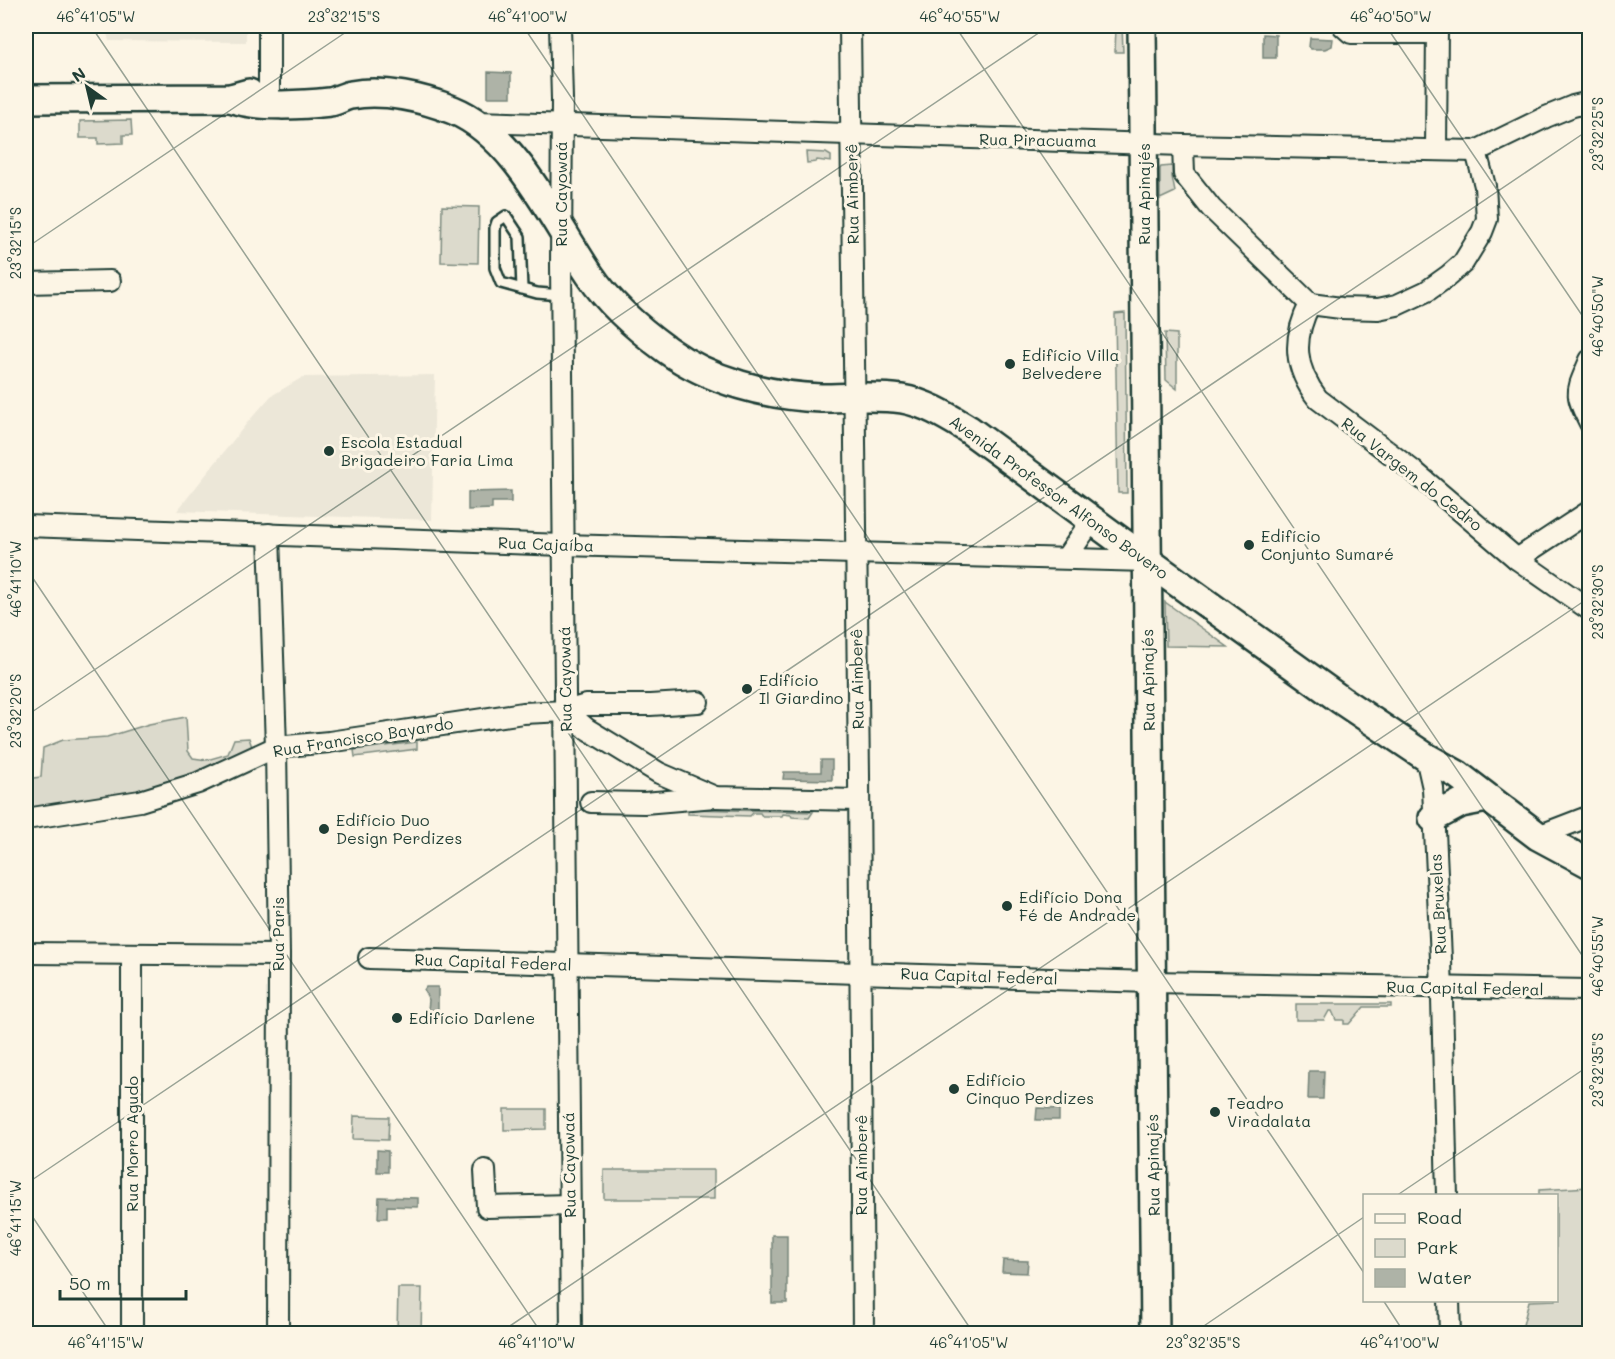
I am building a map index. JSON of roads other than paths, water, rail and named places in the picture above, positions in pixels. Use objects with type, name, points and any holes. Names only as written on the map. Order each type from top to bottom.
[{"type":"main road","name":"Rua Apinajés","points":[[1142,26],[1155,1334]]},
{"type":"main road","name":"Avenida Professor Alfonso Bovero","points":[[26,99],[231,98],[269,96],[291,87],[334,89],[350,95],[392,94],[427,100],[477,122],[515,161],[531,182],[590,276],[615,308],[668,351],[724,379],[788,396],[903,399],[945,414],[1332,693],[1426,757],[1458,775],[1539,836],[1590,864]]},
{"type":"main road","points":[[1433,818],[1461,802],[1486,798]]},
{"type":"street","points":[[269,26],[269,96]]},
{"type":"street","name":"Rua Cayowaá","points":[[560,26],[571,1334]]},
{"type":"street","name":"Rua Aimberê","points":[[850,26],[863,1334]]},
{"type":"street","points":[[1343,26],[1351,33],[1437,29],[1436,150]]},
{"type":"street","name":"Rua Piracuama","points":[[477,122],[1183,145],[1476,151],[1546,117],[1590,102]]},
{"type":"street","points":[[1183,145],[1184,174],[1211,208],[1310,304],[1341,308],[1388,308],[1411,300],[1448,276],[1472,250],[1487,219],[1485,186],[1476,151]]},
{"type":"street","points":[[26,284],[110,281]]},
{"type":"street","name":"Rua Vargem do Cedro","points":[[1310,304],[1300,323],[1300,369],[1306,384],[1318,399],[1416,473],[1517,560],[1590,610]]},
{"type":"street","points":[[1590,360],[1578,388],[1578,400],[1590,423]]},
{"type":"street","points":[[1517,560],[1590,511]]},
{"type":"street","points":[[1066,558],[1092,520]]},
{"type":"street","name":"Rua Cajaíba","points":[[26,526],[1147,561]]},
{"type":"street","name":"Rua Paris","points":[[269,534],[276,747],[279,954],[279,1334]]},
{"type":"street","name":"Rua Francisco Bayardo","points":[[26,819],[140,801],[198,783],[276,747],[329,742],[523,713],[566,711],[586,705],[698,702]]},
{"type":"street","points":[[566,711],[588,729],[659,772],[715,797]]},
{"type":"street","name":"Rua Bruxelas","points":[[1426,757],[1433,788],[1442,987],[1447,1194]]},
{"type":"street","points":[[591,802],[644,803],[715,797],[858,800]]},
{"type":"street","points":[[1539,836],[1590,816]]},
{"type":"street","points":[[26,953],[279,954]]},
{"type":"street","name":"Rua Morro Agudo","points":[[132,954],[132,1334]]},
{"type":"street","name":"Rua Capital Federal","points":[[369,958],[1151,982],[1590,990]]},
{"type":"street","points":[[485,1170],[487,1207],[570,1205]]},
{"type":"street","points":[[1449,1302],[1450,1334]]},
{"type":"lane","points":[[522,289],[520,237],[506,216],[497,222],[495,228],[495,268],[501,283],[522,289],[537,293],[561,295]]},
{"type":"water","points":[[1263,34],[1276,35],[1276,58],[1263,58]]},
{"type":"water","points":[[1310,38],[1333,39],[1332,46],[1325,49],[1311,49],[1309,47]]},
{"type":"water","points":[[488,72],[511,73],[511,97],[488,97]]},
{"type":"water","points":[[511,491],[511,502],[492,502],[492,509],[468,510],[468,492]]},
{"type":"water","points":[[821,760],[832,760],[832,780],[783,779],[784,772],[821,772]]},
{"type":"water","points":[[426,987],[438,987],[438,1010],[428,1010],[429,1000],[424,990]]},
{"type":"water","points":[[1309,1071],[1324,1071],[1323,1099],[1308,1099]]},
{"type":"water","points":[[1037,1108],[1059,1109],[1059,1120],[1036,1120]]},
{"type":"water","points":[[377,1150],[388,1151],[388,1172],[377,1172]]},
{"type":"water","points":[[379,1197],[418,1198],[418,1207],[387,1206],[387,1218],[378,1218]]},
{"type":"water","points":[[772,1235],[787,1235],[787,1303],[772,1303]]},
{"type":"water","points":[[1003,1260],[1028,1261],[1027,1273],[1002,1272]]},
{"type":"place","name":"Edifício Villa Belvedere","points":[[1010,364]]},
{"type":"place","name":"Escola Estadual Brigadeiro Faria Lima","points":[[329,451]]},
{"type":"place","name":"Edifício Conjunto Sumaré","points":[[1249,545]]},
{"type":"place","name":"Edifício Il Giardino","points":[[747,689]]},
{"type":"place","name":"Edifício Duo Design Perdizes","points":[[324,829]]},
{"type":"place","name":"Edifício Dona Fé de Andrade","points":[[1007,906]]},
{"type":"place","name":"Edifício Darlene","points":[[397,1018]]},
{"type":"place","name":"Edifício Cinquo Perdizes","points":[[954,1089]]},
{"type":"place","name":"Teadro Viradalata","points":[[1215,1112]]}]
